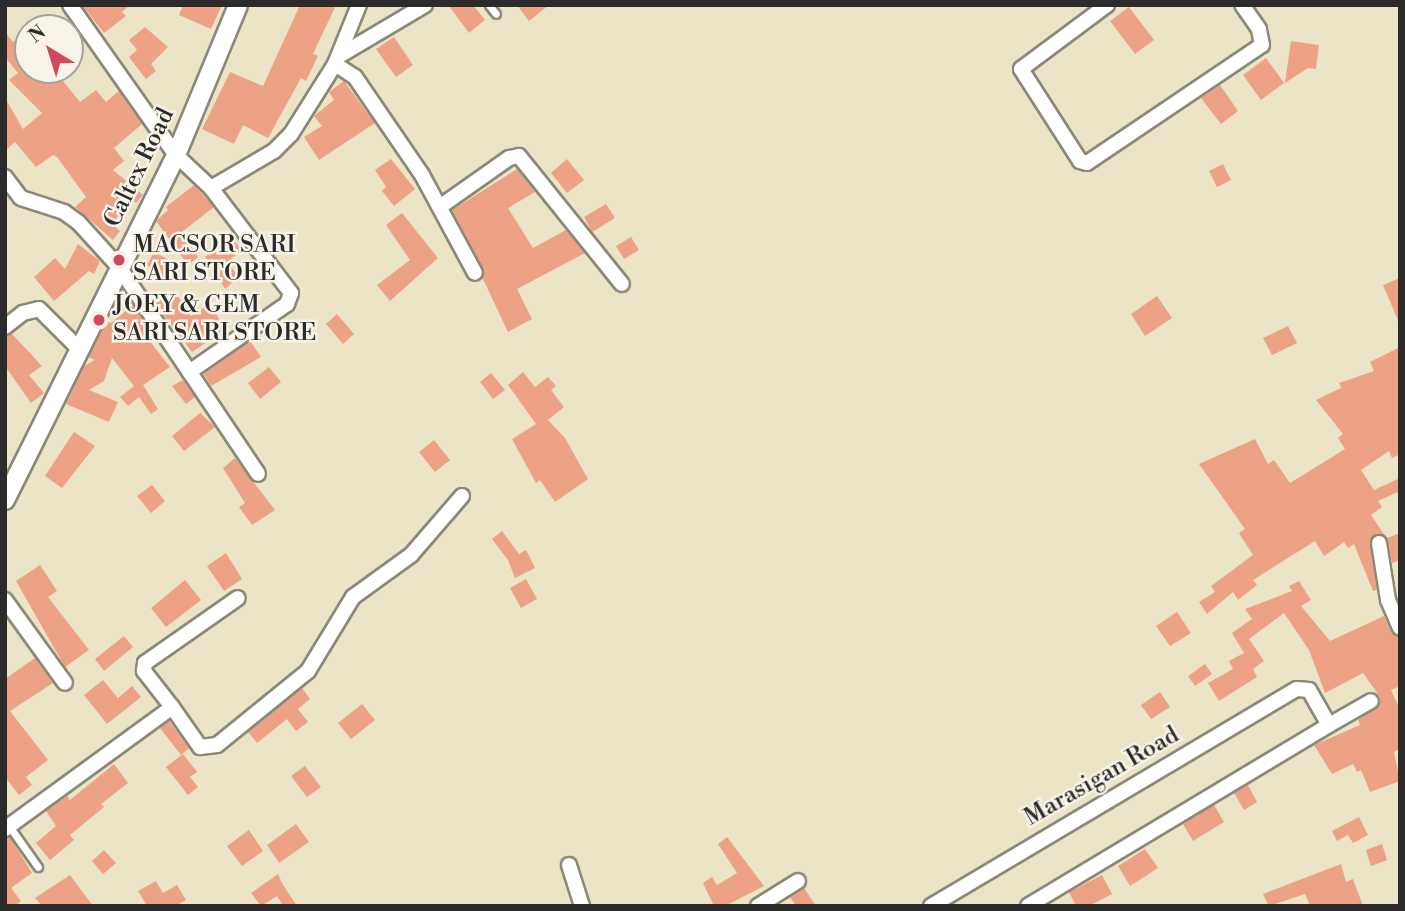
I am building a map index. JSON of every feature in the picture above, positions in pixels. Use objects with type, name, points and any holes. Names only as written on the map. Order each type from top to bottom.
[{"type":"street","points":[[70,5],[176,155],[211,188],[279,275],[290,298],[189,372]]},
{"type":"street","name":"Caltex Road","points":[[5,500],[176,155],[238,5]]},
{"type":"street","points":[[211,188],[274,151],[291,134],[337,60],[359,5]]},
{"type":"street","points":[[337,60],[425,5]]},
{"type":"street","points":[[1107,5],[1021,69],[1080,161],[1087,163],[1262,45],[1259,29],[1242,5]]},
{"type":"street","points":[[337,60],[355,77],[441,206],[475,272]]},
{"type":"street","points":[[441,206],[509,158],[519,156],[622,284]]},
{"type":"street","points":[[5,177],[21,198],[64,212],[78,222],[119,267],[258,474]]},
{"type":"street","points":[[5,327],[23,313],[39,309],[79,349]]},
{"type":"street","points":[[238,598],[145,663],[144,671],[200,747],[217,745],[308,671],[353,597],[411,555],[462,496]]},
{"type":"street","points":[[1379,543],[1388,600],[1400,628]]},
{"type":"street","points":[[5,600],[65,683]]},
{"type":"street","name":"Marasigan Road","points":[[931,906],[1297,689],[1309,690],[1329,725]]},
{"type":"street","points":[[1028,906],[1371,701]]},
{"type":"street","points":[[7,828],[172,707]]},
{"type":"street","points":[[569,865],[582,906]]},
{"type":"street","points":[[761,905],[797,881]]},
{"type":"lane","points":[[489,5],[496,14]]},
{"type":"lane","points":[[7,828],[38,867]]},
{"type":"building","points":[[82,5],[130,5],[122,12],[126,16],[104,33]]},
{"type":"building","points":[[183,5],[222,5],[211,29],[179,15]]},
{"type":"building","points":[[300,5],[336,5],[313,54],[318,56],[306,81],[301,78],[268,138],[243,125],[234,144],[202,129],[230,72],[263,86]]},
{"type":"building","points":[[448,5],[473,5],[485,20],[469,33]]},
{"type":"building","points":[[517,5],[549,5],[529,21]]},
{"type":"building","points":[[1129,7],[1154,40],[1135,54],[1110,21]]},
{"type":"building","points":[[145,27],[168,47],[151,64],[156,71],[146,79],[129,57],[137,50],[129,40]]},
{"type":"building","points":[[5,32],[13,42],[14,68],[5,57]]},
{"type":"building","points":[[394,37],[413,65],[396,77],[376,49]]},
{"type":"building","points":[[1291,41],[1319,45],[1316,69],[1308,68],[1285,83]]},
{"type":"building","points":[[1266,58],[1284,83],[1261,100],[1243,75]]},
{"type":"building","points":[[14,76],[14,84],[65,84],[80,102],[96,90],[106,102],[119,91],[142,124],[114,148],[124,161],[113,170],[143,195],[136,203],[131,199],[112,224],[120,231],[113,240],[75,207],[86,197],[57,157],[53,155],[36,167],[15,142],[5,151],[5,98],[23,129],[42,113],[9,80]]},
{"type":"building","points":[[344,81],[375,123],[319,160],[304,137],[322,126],[314,116],[334,100],[329,92]]},
{"type":"building","points":[[1220,85],[1238,111],[1221,124],[1201,98]]},
{"type":"building","points":[[391,159],[415,189],[394,206],[382,191],[386,187],[375,170]]},
{"type":"building","points":[[567,159],[584,180],[567,193],[551,173]]},
{"type":"building","points":[[1223,164],[1231,180],[1217,187],[1209,171]]},
{"type":"building","points":[[517,169],[535,192],[508,208],[533,248],[566,230],[585,253],[517,289],[532,319],[508,332],[483,279],[483,268],[452,210]]},
{"type":"building","points":[[194,185],[214,207],[182,232],[198,257],[188,265],[156,221],[168,210],[166,207]]},
{"type":"building","points":[[606,204],[615,218],[592,232],[584,217]]},
{"type":"building","points":[[402,213],[438,258],[390,301],[377,285],[410,260],[386,225]]},
{"type":"building","points":[[231,237],[242,250],[227,262],[239,277],[225,289],[205,257]]},
{"type":"building","points":[[631,237],[639,250],[624,259],[616,246]]},
{"type":"building","points":[[78,244],[100,261],[94,274],[89,271],[54,301],[34,277],[55,258],[65,269]]},
{"type":"building","points":[[154,252],[178,265],[169,282],[147,265]]},
{"type":"building","points":[[1400,278],[1400,325],[1383,285]]},
{"type":"building","points":[[174,291],[191,316],[209,304],[226,329],[192,352],[155,304]]},
{"type":"building","points":[[1157,296],[1172,318],[1145,336],[1131,314]]},
{"type":"building","points":[[133,305],[150,331],[145,335],[170,367],[143,385],[158,409],[151,414],[139,397],[128,406],[120,397],[134,386],[112,358],[104,381],[89,390],[118,402],[109,422],[66,404],[84,366],[95,360],[89,357],[106,321],[111,323]]},
{"type":"building","points":[[337,314],[354,334],[343,344],[326,324]]},
{"type":"building","points":[[1288,326],[1297,343],[1272,355],[1263,338]]},
{"type":"building","points":[[12,334],[42,366],[29,375],[44,393],[31,403],[5,366],[5,336]]},
{"type":"building","points":[[250,341],[261,357],[211,386],[204,374]]},
{"type":"building","points":[[1400,347],[1400,454],[1392,458],[1389,451],[1361,470],[1374,490],[1400,478],[1400,491],[1378,501],[1382,507],[1371,515],[1385,536],[1377,534],[1370,540],[1377,590],[1373,591],[1354,544],[1348,548],[1344,542],[1324,556],[1315,541],[1253,580],[1257,585],[1238,600],[1233,592],[1207,614],[1199,602],[1215,592],[1211,586],[1253,555],[1239,533],[1245,529],[1199,464],[1255,439],[1268,464],[1274,460],[1290,483],[1345,449],[1338,438],[1343,434],[1316,400],[1341,388],[1339,383],[1374,371],[1370,362]]},
{"type":"building","points":[[269,367],[281,382],[260,399],[248,383]]},
{"type":"building","points":[[523,372],[535,387],[548,377],[556,386],[551,390],[564,407],[548,420],[565,438],[588,479],[555,502],[540,480],[536,483],[512,439],[536,424],[508,385]]},
{"type":"building","points":[[491,373],[505,390],[493,399],[480,382]]},
{"type":"building","points":[[183,380],[195,397],[186,404],[172,386]]},
{"type":"building","points":[[200,413],[215,427],[184,451],[172,436]]},
{"type":"building","points":[[74,432],[95,446],[62,488],[45,476]]},
{"type":"building","points":[[434,440],[450,460],[435,472],[419,452]]},
{"type":"building","points":[[235,458],[275,510],[252,525],[239,507],[245,503],[223,468]]},
{"type":"building","points":[[152,485],[165,501],[151,513],[137,496]]},
{"type":"building","points":[[502,531],[519,554],[526,550],[535,568],[515,578],[508,560],[492,539]]},
{"type":"building","points":[[1400,533],[1400,560],[1392,563],[1387,538]]},
{"type":"building","points":[[226,553],[242,579],[224,591],[207,566]]},
{"type":"building","points":[[40,565],[57,591],[48,597],[89,650],[65,667],[16,581]]},
{"type":"building","points":[[526,579],[537,599],[521,608],[510,588]]},
{"type":"building","points":[[185,580],[201,600],[166,627],[151,608]]},
{"type":"building","points":[[1299,581],[1311,600],[1301,606],[1330,641],[1384,616],[1391,632],[1400,638],[1400,686],[1391,690],[1400,710],[1400,749],[1394,752],[1400,781],[1370,792],[1361,770],[1357,772],[1353,764],[1332,774],[1314,745],[1360,725],[1358,720],[1379,706],[1380,697],[1363,673],[1325,693],[1309,650],[1284,613],[1249,639],[1264,661],[1253,669],[1257,677],[1219,701],[1208,683],[1233,669],[1229,661],[1244,653],[1232,633],[1252,619],[1245,609],[1292,591],[1289,586]]},
{"type":"building","points":[[1177,612],[1191,633],[1170,646],[1156,626]]},
{"type":"building","points":[[124,636],[133,647],[104,671],[95,659]]},
{"type":"building","points":[[35,658],[53,683],[10,711],[48,760],[26,777],[32,785],[19,795],[5,777],[5,679]]},
{"type":"building","points":[[1205,664],[1212,674],[1195,686],[1188,676]]},
{"type":"building","points":[[103,680],[118,698],[132,686],[141,697],[107,724],[84,695]]},
{"type":"building","points":[[302,688],[310,699],[298,709],[308,722],[296,731],[287,719],[257,743],[248,732]]},
{"type":"building","points":[[1160,692],[1170,707],[1151,719],[1141,705]]},
{"type":"building","points":[[362,704],[375,720],[351,739],[338,723]]},
{"type":"building","points":[[169,721],[189,748],[181,755],[160,728]]},
{"type":"building","points":[[183,754],[197,772],[190,777],[198,787],[188,795],[166,767]]},
{"type":"building","points":[[114,764],[128,783],[101,804],[104,807],[70,835],[74,840],[50,860],[36,843],[56,826],[46,811],[67,796],[70,800]]},
{"type":"building","points":[[305,766],[321,787],[307,797],[291,776]]},
{"type":"building","points":[[1248,785],[1257,802],[1244,810],[1234,793]]},
{"type":"building","points":[[1214,805],[1224,822],[1193,841],[1183,824]]},
{"type":"building","points":[[1359,817],[1368,835],[1353,843],[1348,835],[1337,841],[1332,831]]},
{"type":"building","points":[[296,824],[309,842],[279,863],[267,845]]},
{"type":"building","points":[[249,830],[263,851],[242,866],[227,846]]},
{"type":"building","points":[[10,837],[32,873],[11,888],[21,901],[15,906],[5,906],[5,839]]},
{"type":"building","points":[[727,837],[764,886],[725,906],[714,906],[703,883],[712,877],[717,885],[737,873],[718,844]]},
{"type":"building","points":[[1382,844],[1387,860],[1371,866],[1366,850]]},
{"type":"building","points":[[1145,849],[1158,868],[1130,886],[1118,866]]},
{"type":"building","points":[[104,850],[116,863],[103,874],[92,861]]},
{"type":"building","points":[[1341,864],[1346,882],[1353,879],[1363,906],[1310,906],[1305,894],[1269,906],[1263,894]]},
{"type":"building","points":[[278,874],[297,906],[283,906],[277,896],[261,906],[251,893]]},
{"type":"building","points":[[70,875],[93,906],[42,906],[35,898]]},
{"type":"building","points":[[1102,875],[1112,894],[1089,906],[1076,906],[1069,892]]},
{"type":"building","points":[[156,881],[163,893],[177,885],[186,900],[175,906],[147,906],[138,891]]},
{"type":"building","points":[[804,888],[816,906],[796,906],[790,897]]},
{"type":"place","name":"MACSOR SARI SARI STORE","points":[[119,260]]},
{"type":"place","name":"JOEY & GEM SARI SARI STORE","points":[[99,320]]}]
